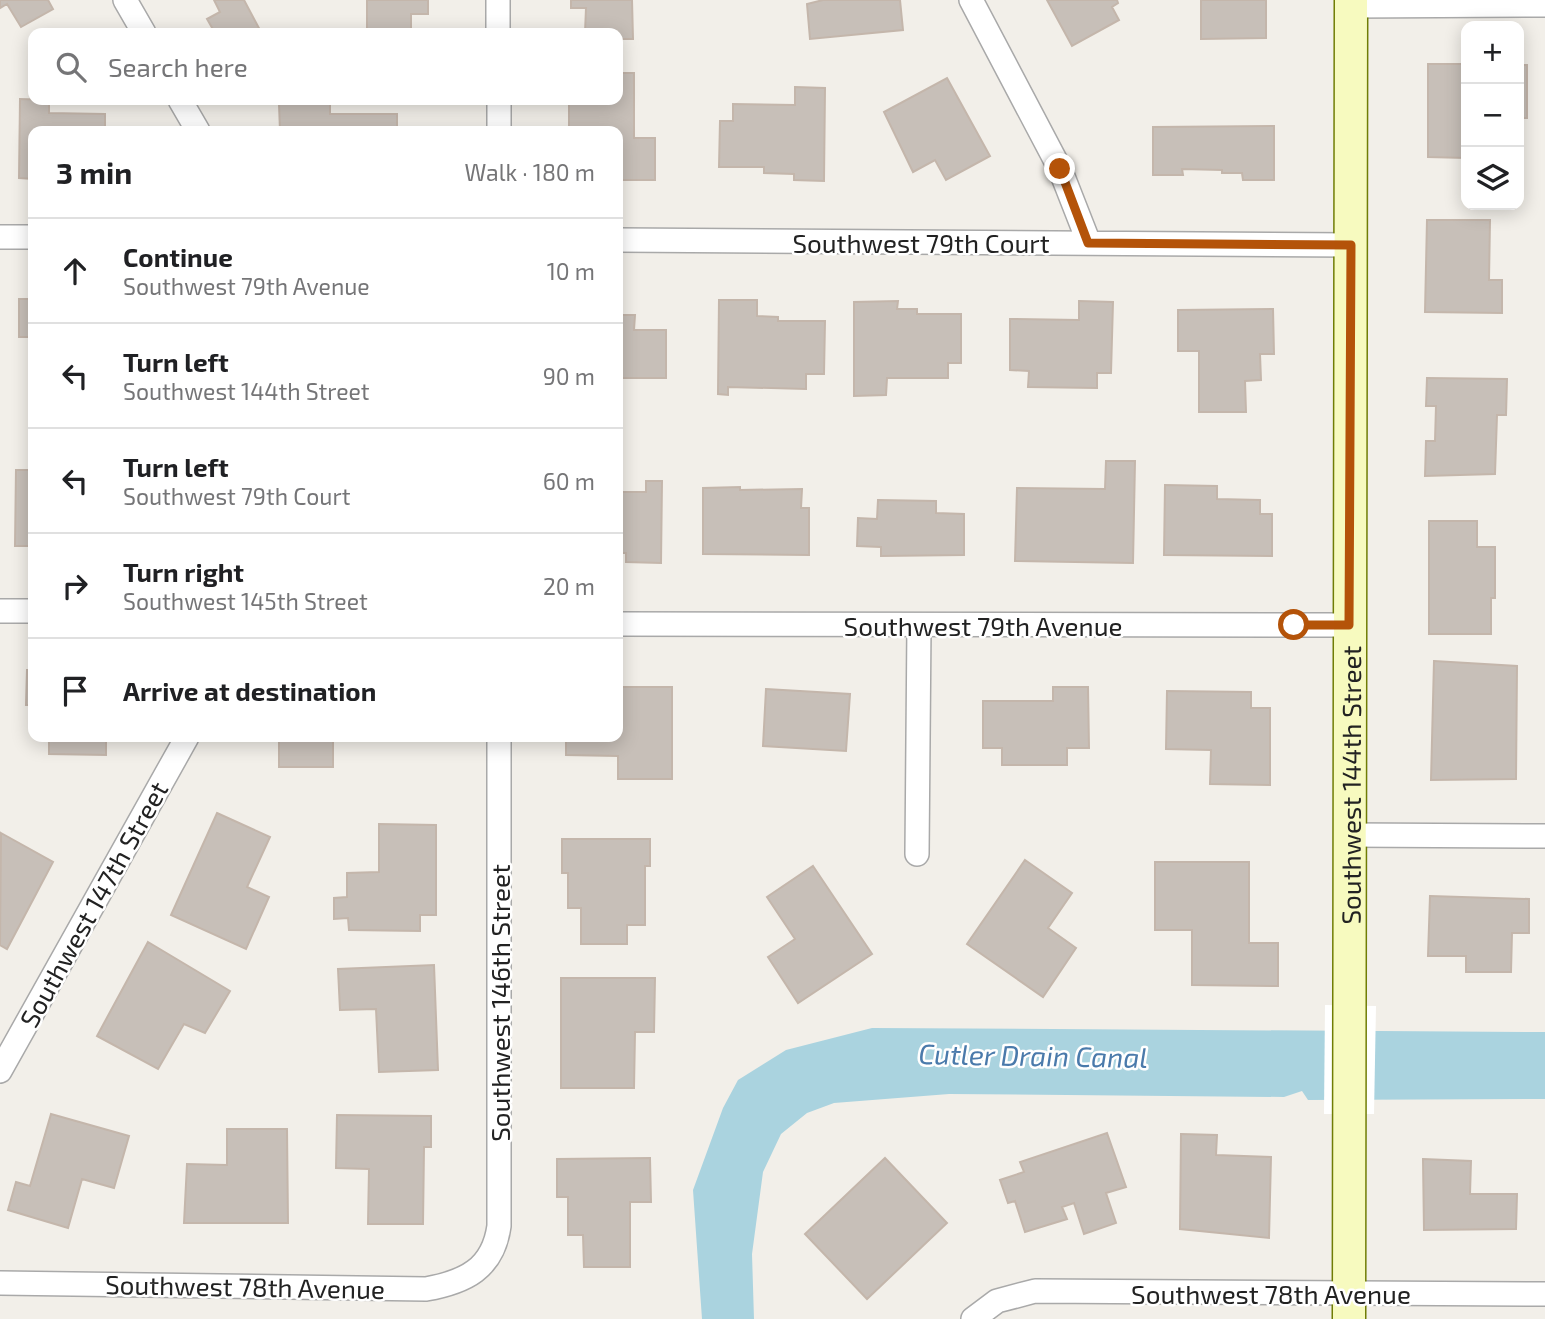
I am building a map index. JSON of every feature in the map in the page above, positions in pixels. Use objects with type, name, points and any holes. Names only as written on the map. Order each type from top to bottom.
[{"type":"street","points":[[125,0],[141,28]]},
{"type":"street","points":[[498,0],[498,28]]},
{"type":"street","points":[[971,0],[1060,169],[1088,243]]},
{"type":"street","points":[[1351,3],[1545,5]]},
{"type":"street","name":"Southwest 144th Street","points":[[1349,1306],[1351,3]]},
{"type":"street","points":[[183,105],[195,126]]},
{"type":"street","points":[[499,105],[499,126]]},
{"type":"street","points":[[0,237],[28,237]]},
{"type":"street","name":"Southwest 79th Court","points":[[623,240],[1351,245]]},
{"type":"street","points":[[0,611],[28,611]]},
{"type":"street","name":"Southwest 79th Avenue","points":[[623,624],[1349,625]]},
{"type":"street","points":[[917,854],[919,625]]},
{"type":"street","name":"Southwest 147th Street","points":[[0,1071],[184,742]]},
{"type":"street","name":"Southwest 146th Street","points":[[483,1265],[494,1250],[499,1226],[499,742]]},
{"type":"street","points":[[1348,835],[1545,836]]},
{"type":"street","name":"Southwest 78th Avenue","points":[[0,1283],[426,1289],[463,1280],[483,1265]]},
{"type":"street","name":"Southwest 78th Avenue","points":[[973,1319],[998,1301],[1035,1291],[1349,1306],[1545,1294]]},
{"type":"water","name":"Cutler Drain Canal","points":[[872,1028],[1545,1032],[1545,1099],[1308,1100],[1302,1091],[1284,1097],[949,1094],[834,1103],[807,1113],[781,1134],[763,1172],[752,1254],[754,1319],[702,1319],[693,1190],[723,1108],[738,1080],[786,1050]]},
{"type":"pier","points":[[1325,1005],[1376,1006],[1374,1114],[1324,1114]]},
{"type":"building","points":[[0,0],[48,0],[53,9],[21,27],[7,4],[0,8]]},
{"type":"building","points":[[214,0],[244,0],[259,28],[212,28],[207,19],[220,12]]},
{"type":"building","points":[[367,0],[428,0],[428,14],[411,14],[411,28],[367,28]]},
{"type":"building","points":[[571,0],[632,0],[633,39],[623,39],[623,28],[585,28],[586,8],[571,8]]},
{"type":"building","points":[[823,0],[900,0],[903,30],[810,39],[807,4]]},
{"type":"building","points":[[1047,0],[1117,0],[1118,3],[1112,7],[1119,20],[1072,46]]},
{"type":"building","points":[[1201,0],[1266,0],[1266,38],[1201,39]]},
{"type":"building","points":[[1428,64],[1461,64],[1461,158],[1428,157]]},
{"type":"building","points":[[1524,65],[1527,65],[1527,118],[1524,118]]},
{"type":"building","points":[[623,73],[634,73],[634,138],[655,138],[655,180],[623,180],[623,126],[569,126],[569,105],[623,105]]},
{"type":"building","points":[[947,78],[990,156],[946,180],[935,160],[913,172],[884,112]]},
{"type":"building","points":[[795,87],[825,88],[824,181],[794,180],[794,174],[764,173],[764,167],[719,167],[720,121],[733,121],[733,104],[795,105]]},
{"type":"building","points":[[20,99],[28,99],[28,105],[49,105],[49,113],[105,114],[105,126],[28,126],[28,179],[19,178]]},
{"type":"building","points":[[279,105],[330,105],[330,114],[397,114],[397,126],[280,126]]},
{"type":"building","points":[[1274,126],[1274,180],[1243,180],[1242,173],[1222,173],[1222,170],[1182,169],[1183,175],[1153,175],[1153,127]]},
{"type":"building","points":[[1427,220],[1490,220],[1489,280],[1502,280],[1502,313],[1425,312]]},
{"type":"building","points":[[19,299],[28,299],[28,337],[19,337]]},
{"type":"building","points":[[719,300],[757,300],[757,316],[778,317],[778,321],[825,321],[824,374],[806,374],[806,389],[728,387],[728,395],[718,394]]},
{"type":"building","points":[[898,301],[897,309],[917,309],[917,314],[961,314],[961,363],[948,363],[948,378],[887,378],[886,395],[854,396],[854,302]]},
{"type":"building","points":[[1079,301],[1113,302],[1111,373],[1097,373],[1097,388],[1028,387],[1029,371],[1010,370],[1010,319],[1079,320]]},
{"type":"building","points":[[1273,309],[1274,354],[1260,354],[1261,380],[1245,381],[1246,412],[1199,412],[1199,351],[1178,351],[1178,310]]},
{"type":"building","points":[[623,315],[635,315],[634,330],[666,330],[666,378],[623,378]]},
{"type":"building","points":[[1427,378],[1507,379],[1506,415],[1497,415],[1495,474],[1425,476],[1426,441],[1435,441],[1436,406],[1426,406]]},
{"type":"building","points":[[1106,461],[1135,461],[1133,563],[1015,561],[1017,488],[1105,489]]},
{"type":"building","points":[[16,470],[28,470],[28,546],[15,546]]},
{"type":"building","points":[[646,481],[662,481],[661,563],[626,562],[626,553],[623,553],[623,492],[646,492]]},
{"type":"building","points":[[1165,485],[1217,486],[1217,499],[1260,500],[1260,514],[1272,514],[1272,556],[1164,555]]},
{"type":"building","points":[[740,487],[740,490],[802,489],[801,508],[809,508],[809,555],[703,554],[703,488]]},
{"type":"building","points":[[878,500],[936,501],[936,513],[964,514],[964,555],[881,556],[881,547],[857,546],[858,518],[877,519]]},
{"type":"building","points":[[1429,521],[1477,521],[1477,547],[1495,547],[1495,598],[1491,598],[1491,634],[1429,634]]},
{"type":"building","points":[[1434,661],[1517,666],[1516,779],[1431,780]]},
{"type":"building","points":[[27,670],[28,670],[28,705]]},
{"type":"building","points":[[623,687],[672,687],[672,779],[618,779],[618,756],[566,755],[566,742],[623,742]]},
{"type":"building","points":[[1053,687],[1088,687],[1089,748],[1067,748],[1067,765],[1002,765],[1002,748],[983,748],[983,701],[1053,701]]},
{"type":"building","points":[[766,689],[850,694],[846,751],[763,746]]},
{"type":"building","points":[[1167,691],[1251,692],[1251,708],[1270,708],[1270,785],[1210,784],[1211,750],[1166,749]]},
{"type":"building","points":[[49,742],[106,742],[106,755],[49,754]]},
{"type":"building","points":[[279,742],[333,742],[333,767],[279,767]]},
{"type":"building","points":[[217,813],[270,837],[247,887],[269,897],[246,949],[171,915]]},
{"type":"building","points":[[379,824],[436,825],[436,915],[420,915],[420,931],[349,930],[348,918],[334,919],[334,898],[347,897],[347,873],[379,872]]},
{"type":"building","points":[[1,833],[53,862],[7,949],[0,945]]},
{"type":"building","points":[[562,839],[650,839],[650,866],[645,866],[645,925],[627,925],[627,944],[581,944],[581,908],[568,908],[568,873],[562,873]]},
{"type":"building","points":[[1025,860],[1072,893],[1048,928],[1076,948],[1043,997],[967,944]]},
{"type":"building","points":[[1155,862],[1249,862],[1249,943],[1278,943],[1278,986],[1192,985],[1192,930],[1155,930]]},
{"type":"building","points":[[813,866],[872,954],[798,1003],[768,957],[795,939],[767,897]]},
{"type":"building","points":[[1430,896],[1529,899],[1529,933],[1512,933],[1511,972],[1466,972],[1466,956],[1428,956]]},
{"type":"building","points":[[148,942],[230,991],[205,1033],[184,1024],[158,1069],[97,1036]]},
{"type":"building","points":[[434,965],[438,1070],[379,1072],[376,1009],[340,1010],[338,969]]},
{"type":"building","points":[[561,978],[655,978],[654,1032],[635,1032],[634,1088],[561,1088]]},
{"type":"building","points":[[51,1114],[129,1136],[114,1188],[82,1179],[68,1228],[8,1210],[16,1182],[30,1186]]},
{"type":"building","points":[[337,1115],[431,1116],[431,1147],[424,1147],[423,1224],[368,1224],[369,1169],[336,1168]]},
{"type":"building","points":[[227,1129],[287,1129],[288,1223],[184,1223],[187,1164],[227,1165]]},
{"type":"building","points":[[1107,1133],[1126,1187],[1106,1193],[1116,1223],[1084,1234],[1074,1203],[1062,1207],[1067,1219],[1025,1232],[1015,1201],[1008,1203],[1000,1180],[1024,1172],[1020,1162]]},
{"type":"building","points":[[1181,1134],[1217,1135],[1216,1155],[1271,1157],[1269,1238],[1180,1229]]},
{"type":"building","points":[[650,1158],[651,1202],[630,1202],[630,1267],[584,1267],[583,1235],[568,1235],[568,1197],[557,1197],[557,1159]]},
{"type":"building","points":[[885,1158],[947,1223],[867,1299],[805,1234]]},
{"type":"building","points":[[1423,1159],[1471,1161],[1470,1194],[1517,1194],[1516,1229],[1424,1230]]},
{"type":"route","points":[[1060,169],[1088,243],[1351,245],[1349,625],[1294,625]]}]
